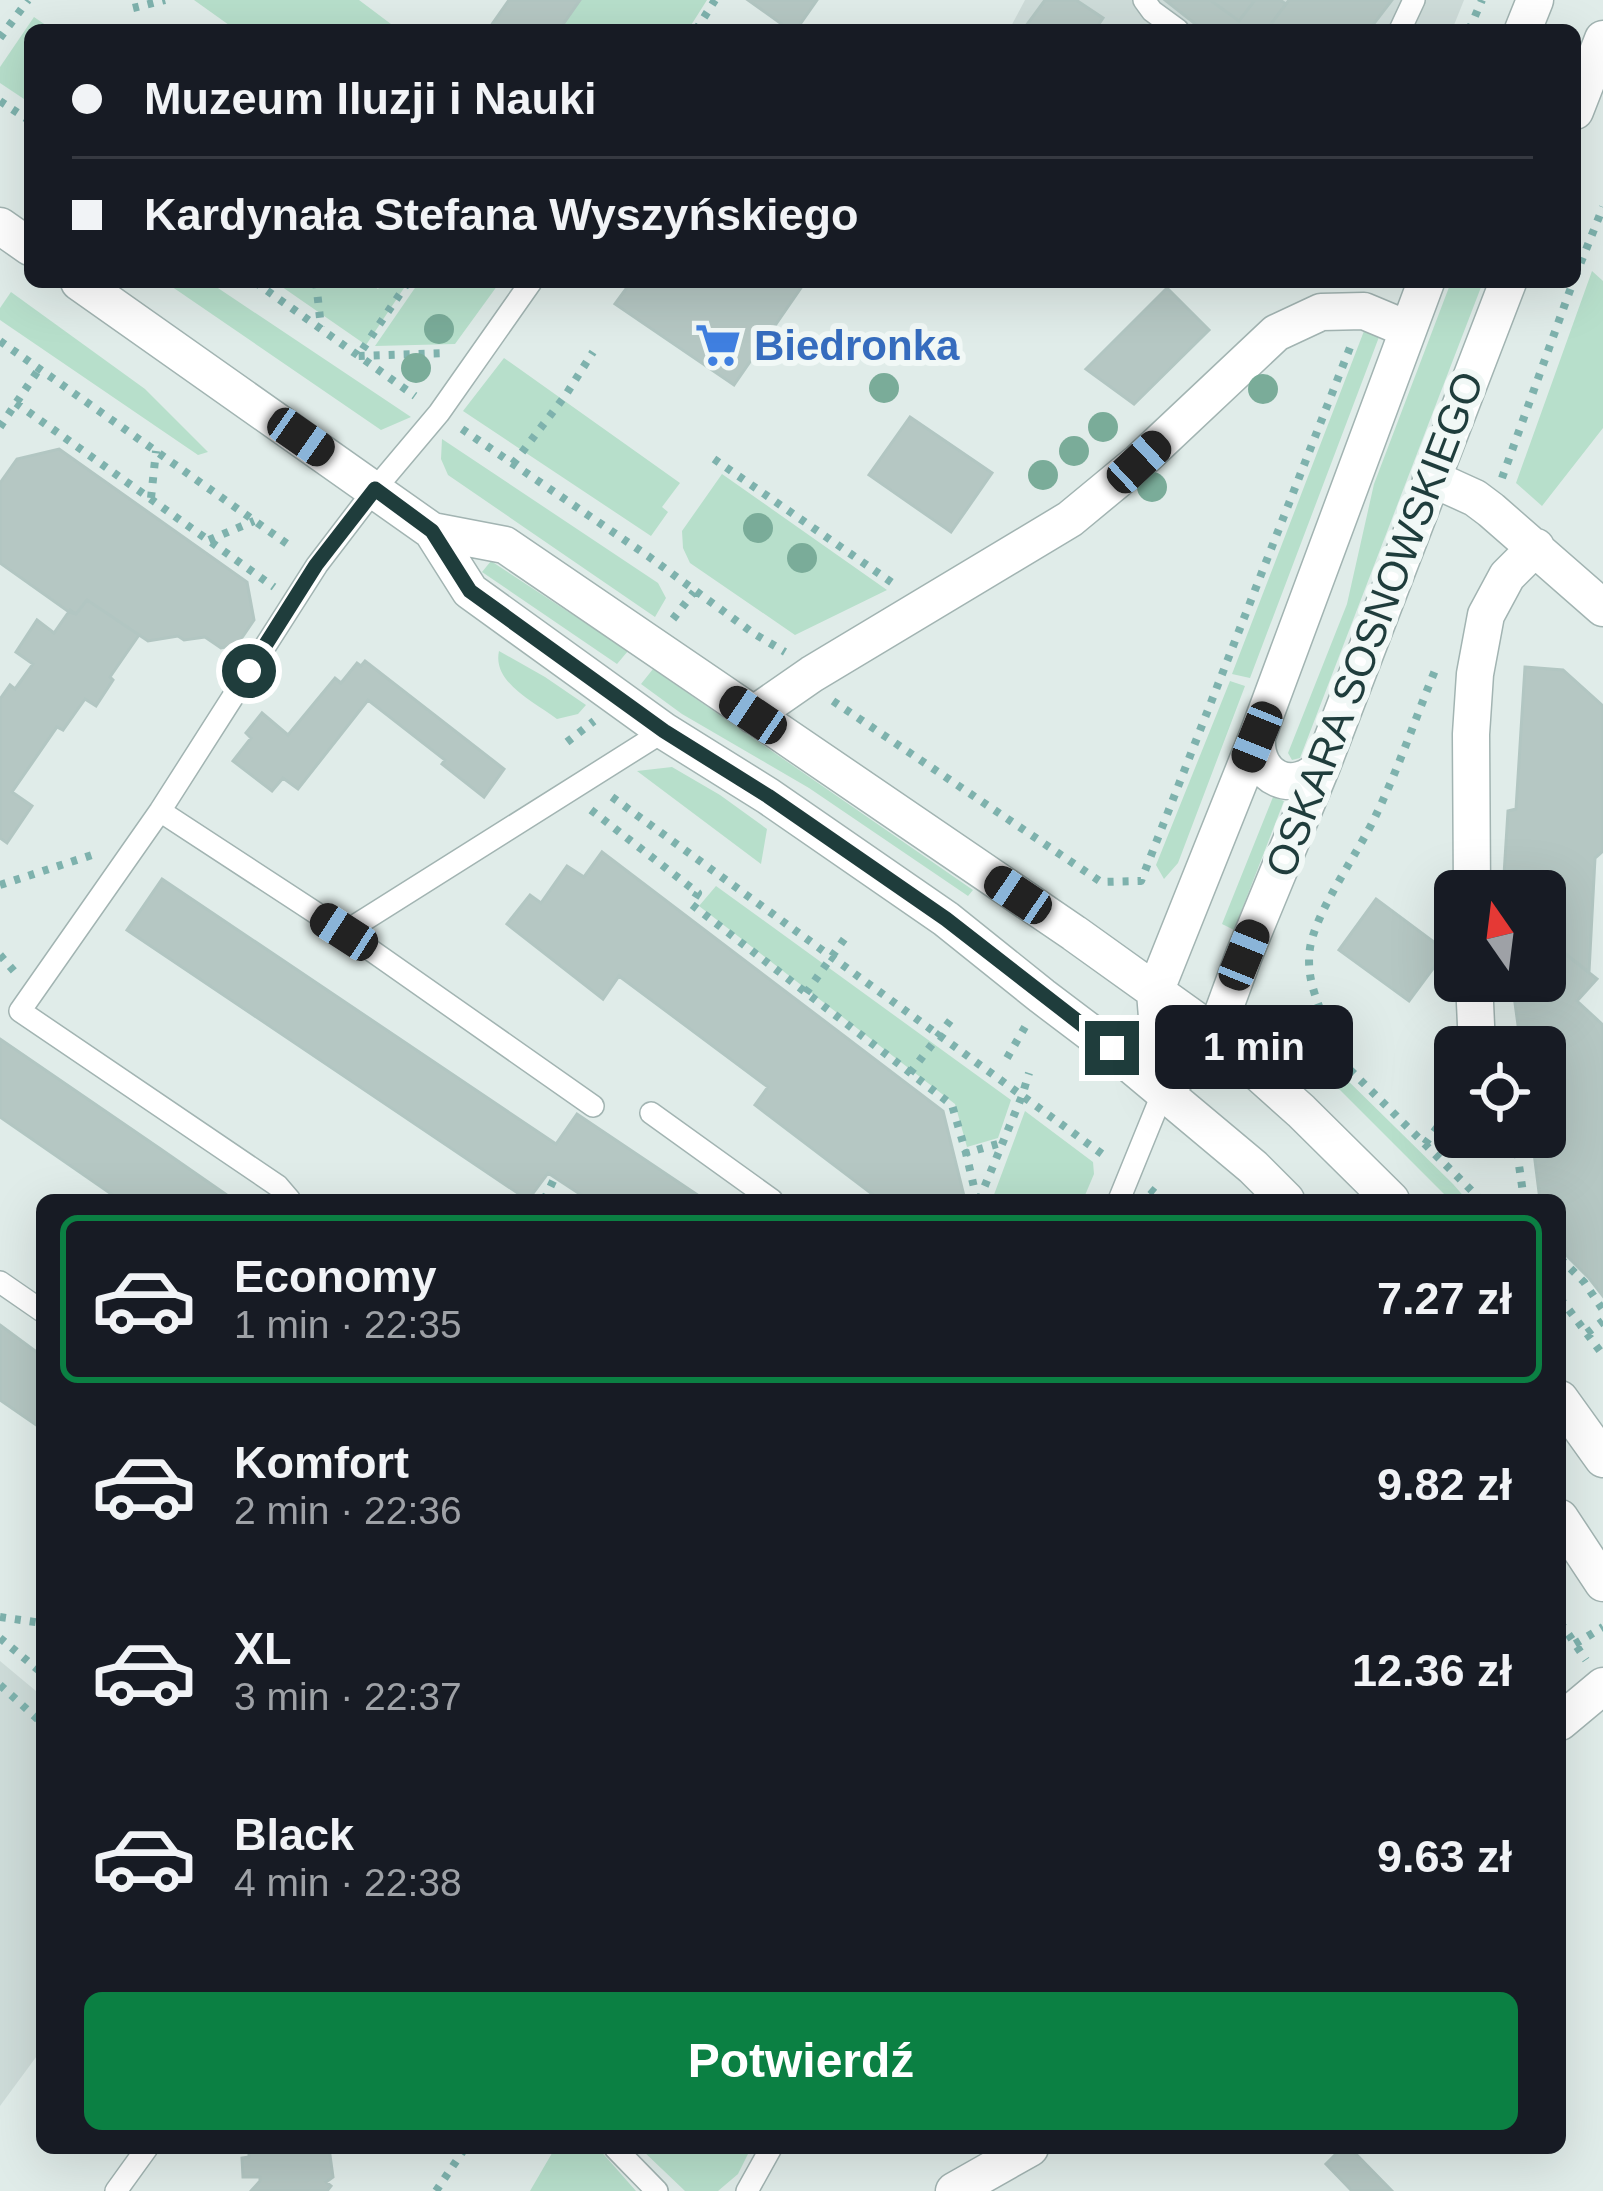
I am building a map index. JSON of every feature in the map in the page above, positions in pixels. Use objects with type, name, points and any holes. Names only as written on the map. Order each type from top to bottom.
[{"type":"street","points":[[1581,96],[1603,39]]},
{"type":"street","points":[[88,288],[432,531],[470,591],[664,731],[768,796],[946,919],[1163,1092],[1280,1194]]},
{"type":"street","name":"OSKARA SOSNOWSKIEGO","points":[[1155,992],[1257,737],[1424,288]]},
{"type":"street","name":"OSKARA SOSNOWSKIEGO","points":[[1214,1034],[1506,288]]},
{"type":"street","points":[[753,715],[812,674],[1070,519],[1139,462],[1276,333],[1322,312],[1364,311],[1407,329]]},
{"type":"street","points":[[1431,478],[1491,510],[1603,608]]},
{"type":"street","points":[[432,531],[506,545],[990,876],[1214,1034],[1385,1194]]},
{"type":"street","points":[[1472,870],[1475,674],[1486,615],[1507,576],[1536,547]]},
{"type":"street","points":[[1257,737],[1258,760],[1273,776],[1294,782],[1322,766]]},
{"type":"street","points":[[946,919],[970,922],[991,910],[997,898],[990,876]]},
{"type":"street","points":[[1155,992],[1163,1092]]},
{"type":"street","points":[[1163,1092],[1214,1034]]},
{"type":"street","points":[[1566,1408],[1603,1460]]},
{"type":"street","points":[[1566,1527],[1603,1583]]},
{"type":"street","points":[[1566,1717],[1603,1686]]},
{"type":"street","points":[[953,2191],[1019,2154]]},
{"type":"lane","points":[[1144,0],[1170,24]]},
{"type":"lane","points":[[285,1194],[20,1011],[160,811],[316,565],[439,413],[527,288]]},
{"type":"lane","points":[[344,932],[664,731]]},
{"type":"lane","points":[[160,811],[344,932],[593,1106]]},
{"type":"lane","points":[[1121,1194],[1163,1092]]},
{"type":"lane","points":[[651,1113],[764,1194]]},
{"type":"lane","points":[[0,1282],[36,1307]]},
{"type":"lane","points":[[116,2191],[144,2154]]},
{"type":"lane","points":[[621,2154],[657,2191]]},
{"type":"lane","points":[[747,2191],[768,2154]]},
{"type":"path","points":[[0,38],[28,0]]},
{"type":"path","points":[[134,8],[165,0]]},
{"type":"path","points":[[1581,262],[1603,207]]},
{"type":"path","points":[[317,288],[321,329]]},
{"type":"path","points":[[404,288],[358,356],[482,351]]},
{"type":"path","points":[[1491,510],[1571,288]]},
{"type":"path","points":[[0,341],[316,565]]},
{"type":"path","points":[[513,464],[593,352]]},
{"type":"path","points":[[0,427],[39,369]]},
{"type":"path","points":[[16,404],[293,601]]},
{"type":"path","points":[[151,500],[156,451]]},
{"type":"path","points":[[714,459],[905,591]]},
{"type":"path","points":[[208,541],[254,521]]},
{"type":"path","points":[[664,629],[694,592]]},
{"type":"path","points":[[1301,1111],[1327,1064],[1330,1049],[1310,986],[1311,941],[1376,815],[1442,654]]},
{"type":"path","points":[[567,742],[602,715]]},
{"type":"path","points":[[587,778],[1156,1194]]},
{"type":"path","points":[[567,791],[698,893],[691,904],[952,1106],[976,1194]]},
{"type":"path","points":[[0,885],[141,839]]},
{"type":"path","points":[[806,993],[845,938]]},
{"type":"path","points":[[910,1073],[953,1017]]},
{"type":"path","points":[[1318,1037],[1475,1194]]},
{"type":"path","points":[[981,1194],[1029,1073]]},
{"type":"path","points":[[1425,1144],[1434,1132]]},
{"type":"path","points":[[966,1153],[1002,1143]]},
{"type":"path","points":[[1518,1158],[1523,1194]]},
{"type":"path","points":[[547,1194],[555,1177]]},
{"type":"path","points":[[1566,1264],[1603,1310]]},
{"type":"path","points":[[1566,1306],[1603,1355]]},
{"type":"path","points":[[1587,1333],[1603,1321]]},
{"type":"path","points":[[0,1617],[36,1622]]},
{"type":"path","points":[[1575,1644],[1603,1627]]},
{"type":"path","points":[[0,1638],[36,1668]]},
{"type":"path","points":[[0,1685],[36,1718]]},
{"type":"path","points":[[436,2191],[461,2154]]},
{"type":"shaded area","points":[[1025,0],[1464,0],[1454,24],[1012,24]]},
{"type":"shaded area","points":[[0,1661],[36,1691],[36,2057],[0,2106]]},
{"type":"green space","points":[[194,0],[359,0],[391,24],[228,24]]},
{"type":"green space","points":[[580,0],[707,0],[692,24],[563,24]]},
{"type":"green space","points":[[24,32],[24,99],[0,83],[0,67]]},
{"type":"green space","points":[[1592,271],[1603,281],[1603,428],[1542,506],[1516,483]]},
{"type":"green space","points":[[174,288],[218,288],[411,417],[381,430]]},
{"type":"green space","points":[[284,288],[404,288],[366,345]]},
{"type":"green space","points":[[415,288],[496,288],[455,344],[375,346]]},
{"type":"green space","points":[[1449,288],[1481,288],[1300,758],[1292,760],[1288,753],[1347,604],[1374,484]]},
{"type":"green space","points":[[11,292],[145,389],[208,452],[198,455],[0,320],[0,308]]},
{"type":"green space","points":[[1364,331],[1379,337],[1250,678],[1232,674]]},
{"type":"green space","points":[[504,358],[680,483],[662,507],[668,512],[651,536],[463,411]]},
{"type":"green space","points":[[442,439],[658,583],[666,598],[655,617],[448,475],[441,459]]},
{"type":"green space","points":[[722,474],[887,590],[795,635],[690,563],[682,531]]},
{"type":"green space","points":[[491,561],[628,651],[617,664],[482,572]]},
{"type":"green space","points":[[499,651],[586,705],[578,714],[557,719],[508,682]]},
{"type":"green space","points":[[653,669],[973,890],[968,896],[809,788],[682,714],[641,684]]},
{"type":"green space","points":[[1230,681],[1245,686],[1178,863],[1164,879],[1156,865]]},
{"type":"green space","points":[[672,767],[767,829],[761,864],[637,771]]},
{"type":"green space","points":[[1273,797],[1284,801],[1234,930],[1222,924]]},
{"type":"green space","points":[[716,886],[1011,1100],[998,1138],[967,1147],[955,1104],[699,906]]},
{"type":"green space","points":[[1337,1070],[1462,1194],[1444,1194],[1330,1080]]},
{"type":"green space","points":[[1025,1111],[1093,1162],[1094,1174],[1086,1194],[994,1194]]},
{"type":"green space","points":[[552,2154],[603,2154],[636,2191],[530,2191]]},
{"type":"green space","points":[[646,2154],[748,2154],[738,2174],[718,2191],[685,2191]]},
{"type":"building","points":[[509,0],[580,0],[563,24],[492,24]]},
{"type":"building","points":[[748,0],[817,0],[800,24],[782,24]]},
{"type":"building","points":[[1045,0],[1076,0],[1103,18],[1099,24],[1027,24]]},
{"type":"building","points":[[1165,0],[1210,0],[1239,21],[1255,0],[1286,4],[1271,24],[1195,24]]},
{"type":"building","points":[[1210,0],[1255,0],[1239,21]]},
{"type":"building","points":[[1289,0],[1392,0],[1374,24],[1271,24]]},
{"type":"building","name":"Biedronka","points":[[627,288],[801,288],[734,385],[615,304]]},
{"type":"building","points":[[1167,288],[1209,330],[1134,404],[1086,369]]},
{"type":"building","points":[[910,417],[992,473],[951,532],[869,475]]},
{"type":"building","points":[[59,449],[247,582],[254,620],[237,645],[221,648],[205,637],[148,641],[87,600],[76,614],[69,612],[0,563],[0,483],[17,459]]},
{"type":"building","points":[[87,600],[139,635],[96,706],[85,699],[63,730],[57,727],[12,792],[32,806],[7,843],[0,838],[0,699],[10,685],[15,689],[33,664],[16,652],[37,620],[54,633],[70,610],[76,614]]},
{"type":"building","points":[[365,661],[504,769],[484,797],[368,700],[298,789],[283,778],[272,791],[233,761],[262,713],[288,735],[335,678],[341,683],[357,663],[361,666]]},
{"type":"building","points":[[1525,667],[1563,670],[1603,706],[1603,851],[1595,858],[1589,972],[1566,954],[1566,870],[1504,870],[1508,811],[1516,809]]},
{"type":"building","points":[[602,852],[943,1111],[964,1194],[872,1194],[755,1105],[768,1087],[619,976],[603,999],[507,924],[530,895],[541,903],[567,866],[584,877]]},
{"type":"building","points":[[162,879],[556,1144],[577,1114],[696,1194],[580,1194],[548,1173],[532,1194],[519,1194],[127,930]]},
{"type":"building","points":[[1376,899],[1434,942],[1434,967],[1409,1001],[1339,950]]},
{"type":"building","points":[[1566,955],[1597,979],[1577,1001],[1603,1025],[1603,1296],[1566,1255],[1566,1194],[1539,1194],[1535,1158],[1566,1158],[1566,1026],[1518,1026],[1515,1002],[1566,1002]]},
{"type":"building","points":[[0,1039],[225,1194],[111,1194],[0,1117]]},
{"type":"building","points":[[0,1325],[36,1352],[36,1425],[0,1400]]},
{"type":"building","points":[[330,2154],[333,2177],[326,2182],[331,2186],[327,2191],[251,2191],[260,2177],[243,2177],[242,2158]]},
{"type":"building","points":[[1336,2154],[1356,2154],[1392,2191],[1352,2191],[1326,2164]]},
{"type":"place","name":"Biedronka","points":[[718,345]]},
{"type":"route","points":[[249,671],[316,565],[375,489],[432,531],[470,591],[664,731],[768,796],[946,919],[1112,1048]]}]
